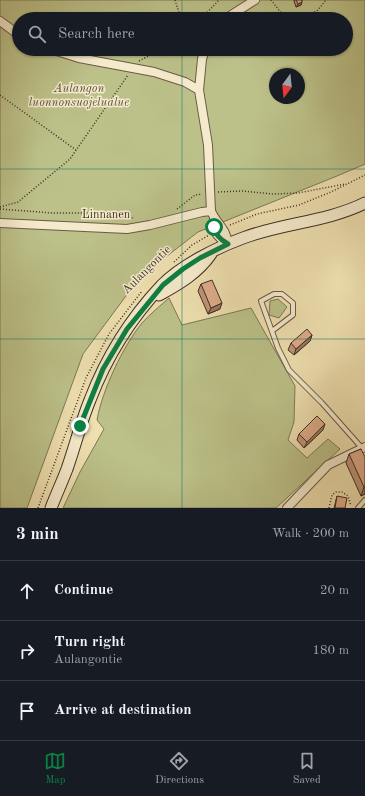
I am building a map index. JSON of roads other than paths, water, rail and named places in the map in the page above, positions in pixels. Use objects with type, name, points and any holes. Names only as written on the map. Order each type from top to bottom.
[{"type":"street","points":[[236,12],[255,0]]},
{"type":"street","points":[[0,21],[12,30]]},
{"type":"street","points":[[73,56],[154,72],[185,82],[199,90]]},
{"type":"street","points":[[203,56],[199,90],[208,145],[210,192],[215,232],[220,239],[228,244]]},
{"type":"street","name":"Aulangontie","points":[[51,508],[66,470],[90,399],[103,369],[127,329],[151,299],[172,288],[192,274],[203,266],[213,252],[228,244],[271,229],[356,208],[365,203]]},
{"type":"street","name":"Linnanen","points":[[0,223],[127,229],[202,212],[213,215]]},
{"type":"street","points":[[213,215],[224,228],[228,244]]},
{"type":"street","points":[[287,508],[328,465],[363,448]]},
{"type":"lane","points":[[272,331],[293,315],[293,304],[282,294],[274,294],[261,301],[278,348],[289,370],[322,403],[363,448]]},
{"type":"lane","points":[[358,508],[365,500]]},
{"type":"park label","name":"Aulangon luonnonsuojelualue","points":[[79,96]]}]
